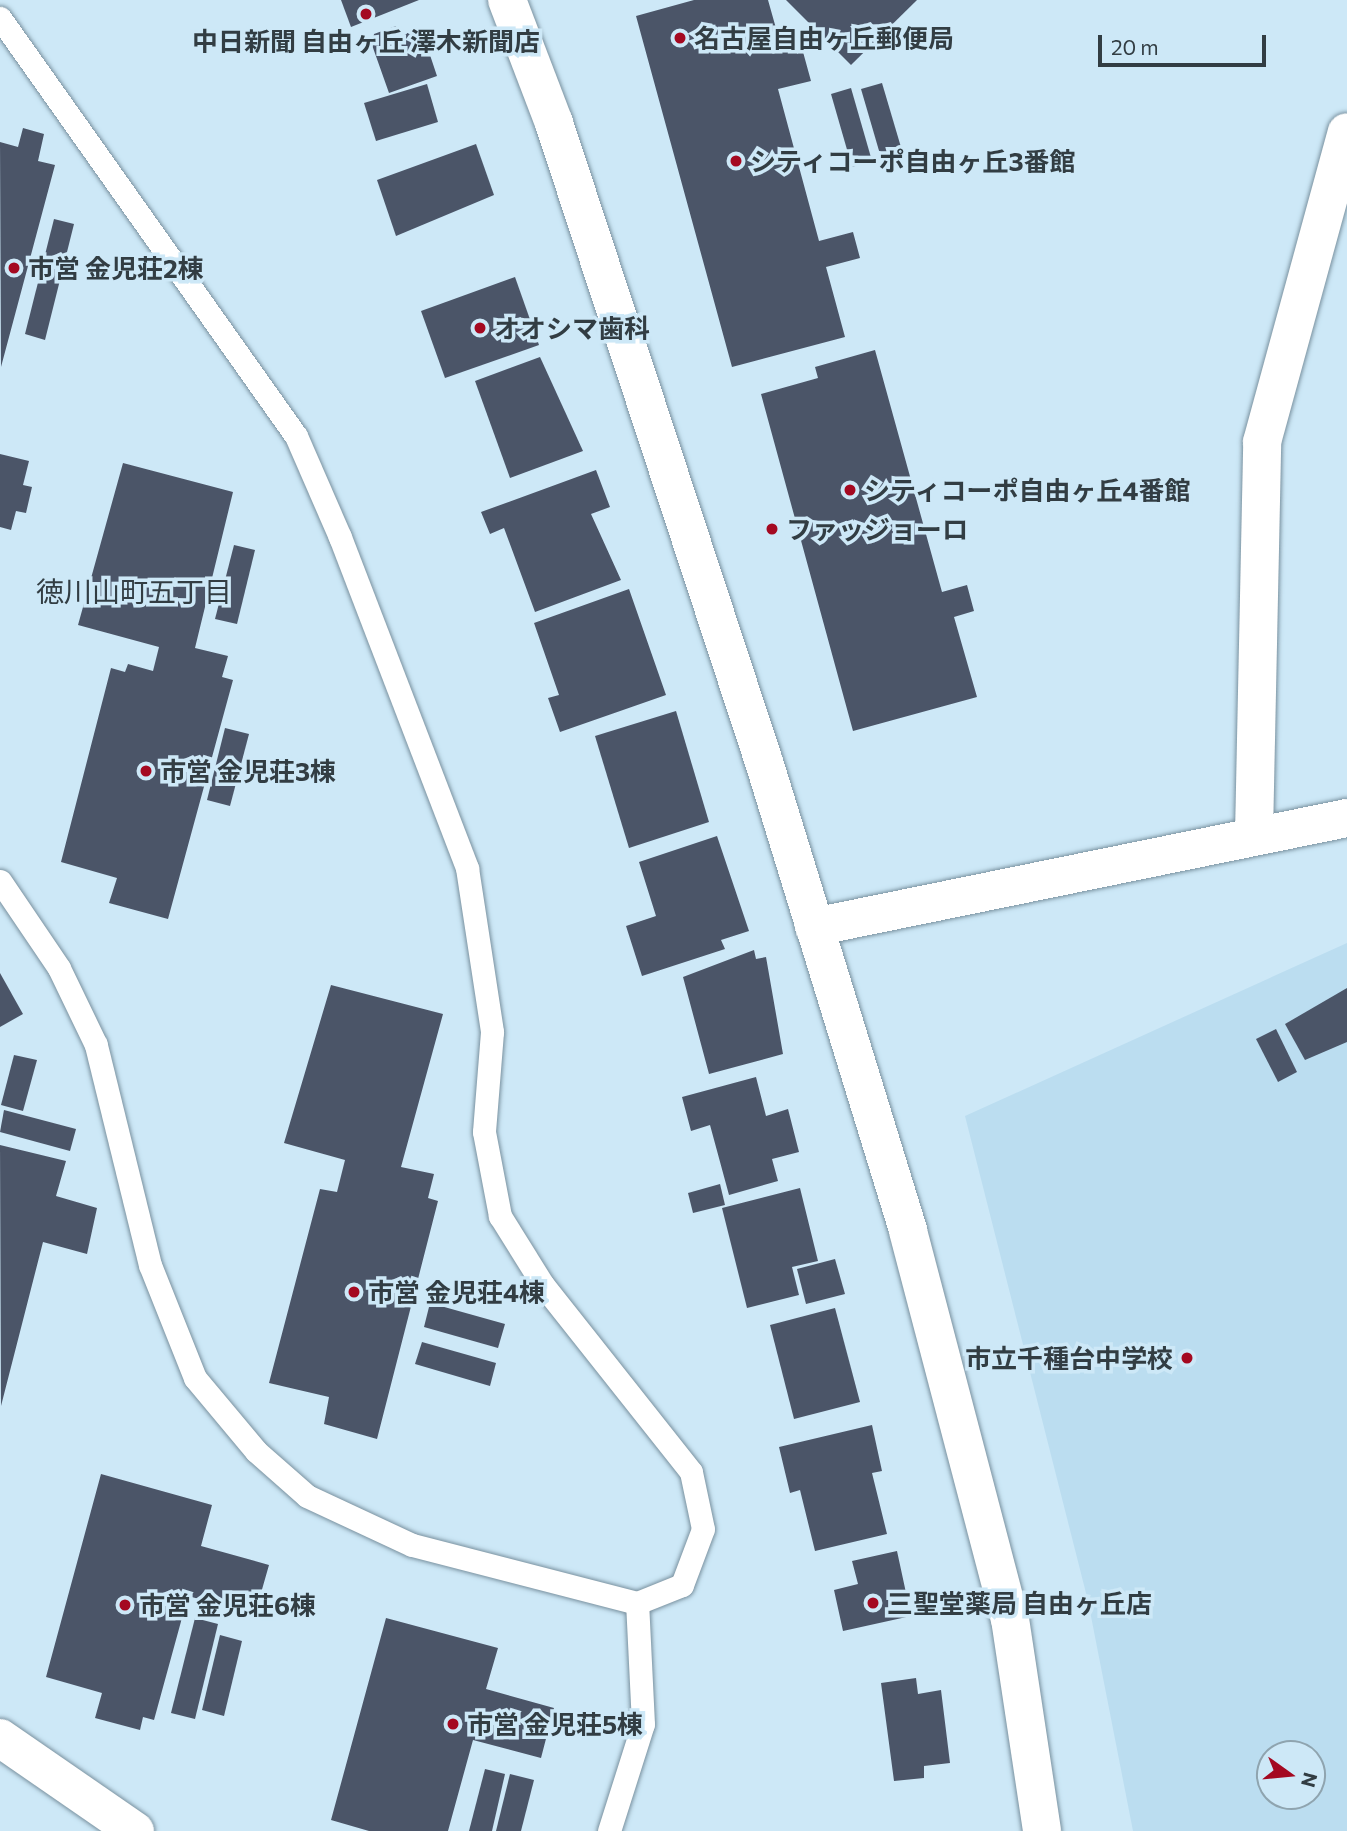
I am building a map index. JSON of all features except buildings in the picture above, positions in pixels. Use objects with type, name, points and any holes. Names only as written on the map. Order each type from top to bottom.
[{"type":"street","points":[[507,0],[558,136],[814,927],[908,1231],[1010,1619],[1042,1831]]},
{"type":"street","points":[[1254,835],[1262,442],[1347,132]]},
{"type":"street","points":[[814,927],[1347,818]]},
{"type":"street","points":[[0,1738],[135,1831]]},
{"type":"lane","points":[[0,18],[296,436],[340,537],[467,868],[492,1032],[484,1132],[500,1216],[543,1285],[691,1472],[703,1529],[682,1585],[637,1603],[412,1545],[352,1522],[307,1496],[256,1451],[195,1378],[150,1265],[96,1045],[60,968],[0,881]]},
{"type":"lane","points":[[609,1831],[643,1724],[637,1603]]},
{"type":"shaded area","name":"市立千種台中学校","points":[[1347,943],[1347,1831],[1133,1831],[1088,1601],[965,1116]]},
{"type":"place","name":"中日新聞 自由ヶ丘 澤木新聞店","points":[[366,14]]},
{"type":"place","name":"名古屋自由ヶ丘郵便局","points":[[680,38]]},
{"type":"place","name":"シティコーポ自由ヶ丘3番館","points":[[736,161]]},
{"type":"place","name":"市営 金児荘2棟","points":[[14,268]]},
{"type":"place","name":"オオシマ歯科","points":[[480,328]]},
{"type":"place","name":"シティコーポ自由ヶ丘4番館","points":[[850,490]]},
{"type":"place","name":"ファッジョーロ","points":[[772,529]]},
{"type":"place","name":"市営 金児荘3棟","points":[[146,771]]},
{"type":"place","name":"市営 金児荘4棟","points":[[354,1292]]},
{"type":"place","name":"市立千種台中学校","points":[[1187,1358]]},
{"type":"place","name":"三聖堂薬局 自由ヶ丘店","points":[[873,1603]]},
{"type":"place","name":"市営 金児荘6棟","points":[[125,1605]]},
{"type":"place","name":"市営 金児荘5棟","points":[[453,1724]]},
{"type":"district","name":"徳川山町五丁目","points":[[134,591]]}]
